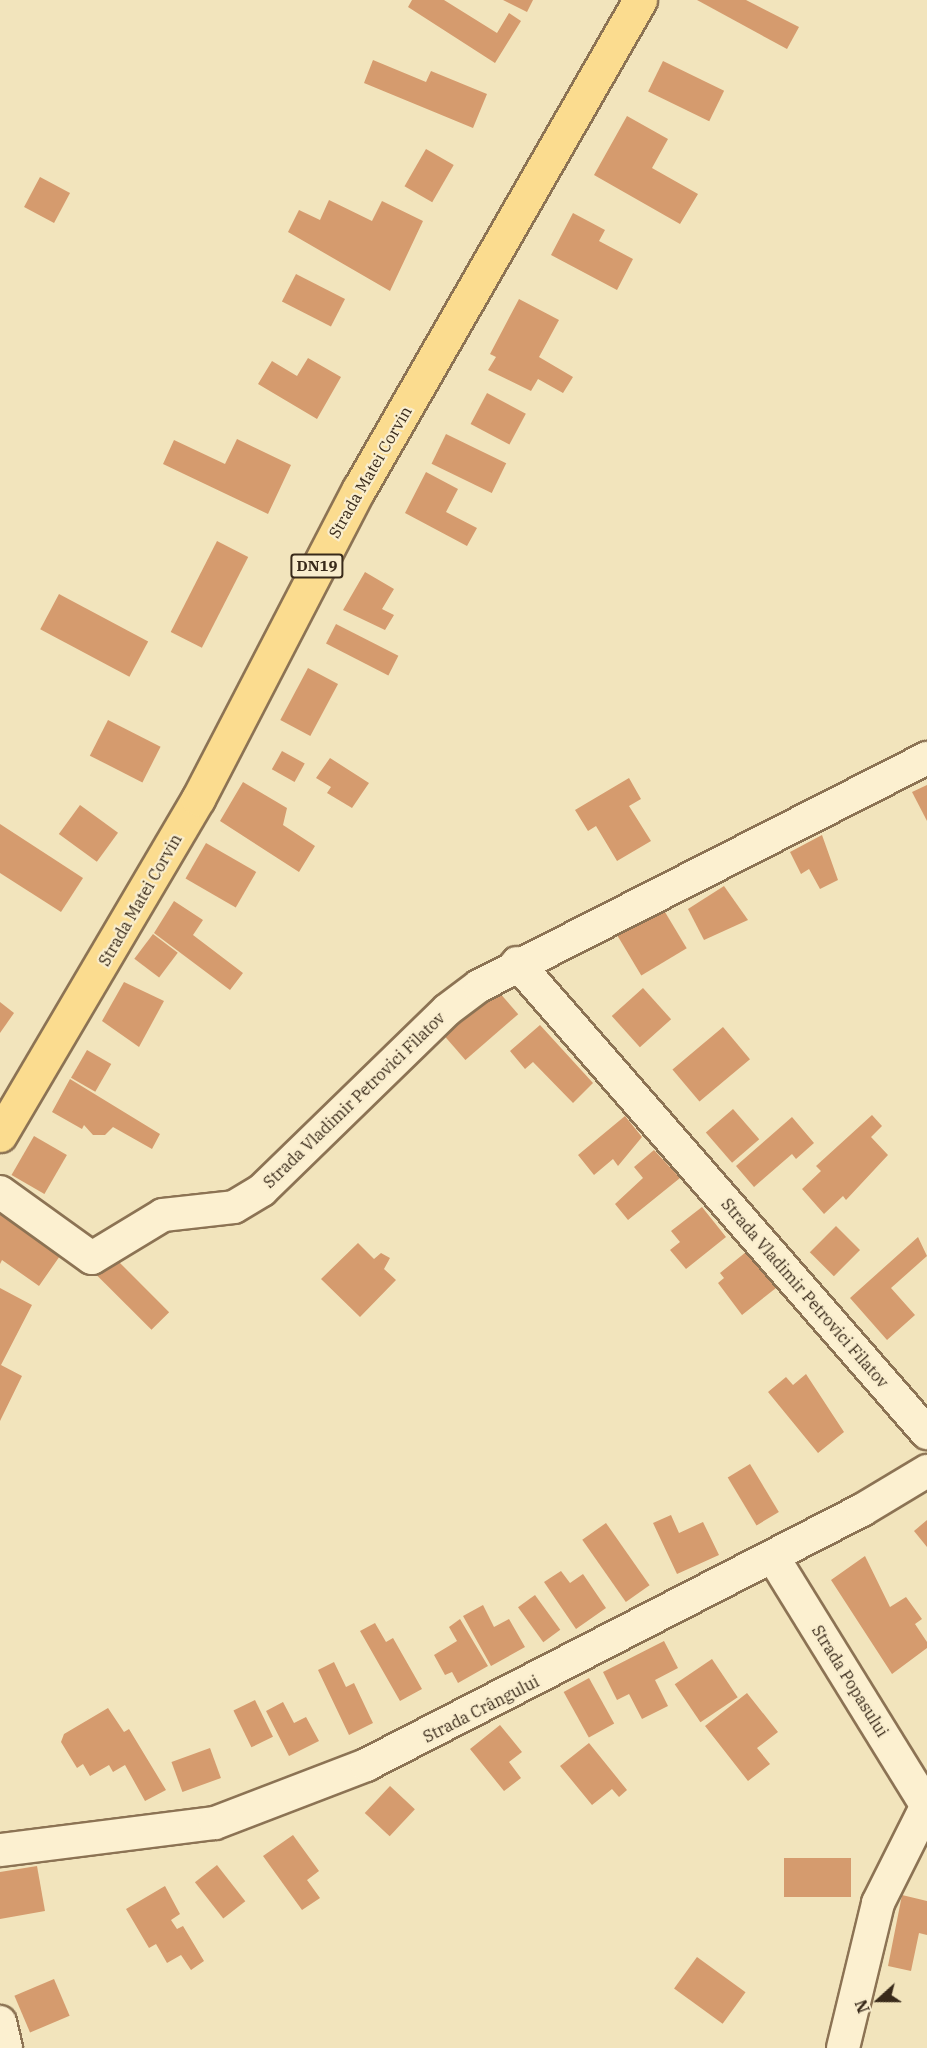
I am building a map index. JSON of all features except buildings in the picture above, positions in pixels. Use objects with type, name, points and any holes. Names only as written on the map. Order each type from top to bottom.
[{"type":"main road","name":"Strada Matei Corvin","points":[[0,1135],[198,799],[359,489],[640,0]]},
{"type":"street","name":"Strada Vladimir Petrovici Filatov","points":[[0,1192],[92,1258],[162,1215],[234,1207],[262,1190],[447,1010],[517,963],[927,758]]},
{"type":"street","name":"Strada Vladimir Petrovici Filatov","points":[[517,963],[927,1433]]},
{"type":"street","name":"Strada Crângului","points":[[0,1850],[162,1832],[278,1801],[444,1730],[772,1557],[927,1471]]},
{"type":"street","name":"Strada Popasului","points":[[772,1557],[927,1805],[878,1903],[843,2048]]},
{"type":"street","points":[[0,2022],[6,2048]]}]
